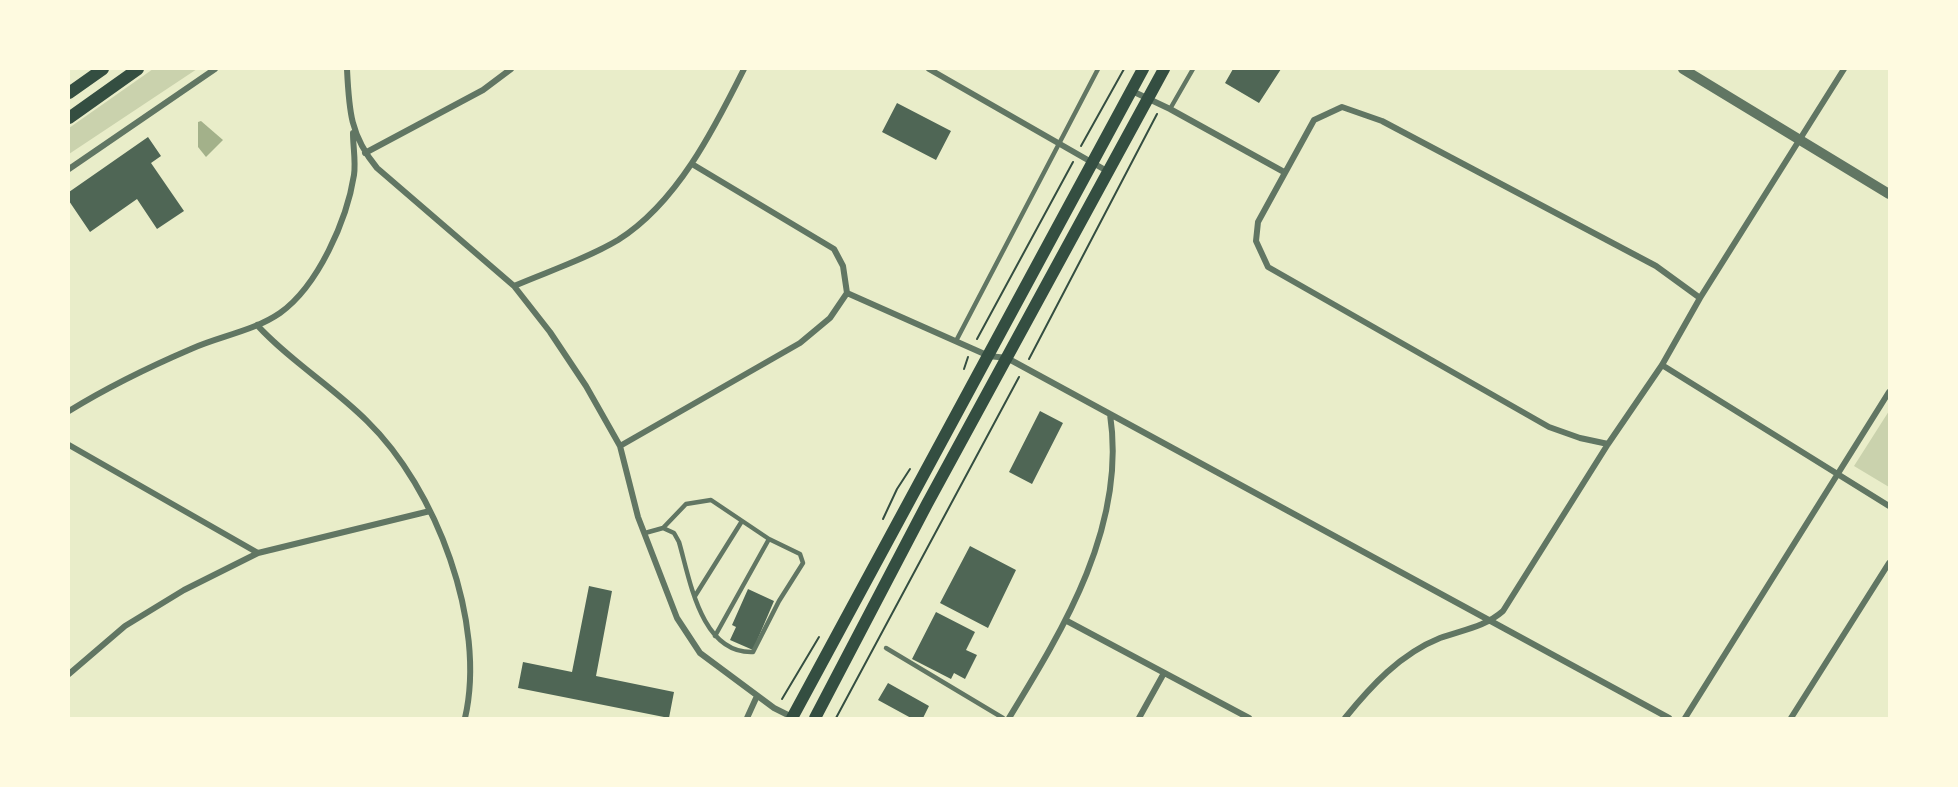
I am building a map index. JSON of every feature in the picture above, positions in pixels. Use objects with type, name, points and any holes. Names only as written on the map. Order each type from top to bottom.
[{"type":"main road","points":[[69,93],[103,69]]},
{"type":"main road","points":[[69,118],[138,69]]},
{"type":"main road","points":[[793,718],[1143,69]]},
{"type":"main road","points":[[815,718],[1107,171],[1164,69]]},
{"type":"street","points":[[69,169],[215,69]]},
{"type":"street","points":[[69,411],[128,378],[193,348],[257,325],[279,314],[295,300],[327,253],[354,174],[353,130],[346,69]]},
{"type":"street","points":[[365,153],[483,90],[511,69]]},
{"type":"street","points":[[514,286],[592,254],[620,238],[646,219],[692,164],[719,120],[744,69]]},
{"type":"street","points":[[929,69],[1107,171]]},
{"type":"street","points":[[1683,69],[1889,194]]},
{"type":"street","points":[[1345,718],[1373,684],[1412,652],[1439,639],[1491,622],[1503,610],[1608,444],[1662,365],[1700,298],[1844,69]]},
{"type":"street","points":[[1131,91],[1170,109],[1284,172]]},
{"type":"street","points":[[1608,444],[1580,438],[1549,427],[1268,267],[1256,241],[1258,222],[1314,120],[1342,107],[1382,121],[1656,266],[1700,298]]},
{"type":"street","points":[[353,130],[365,153],[377,168],[514,286],[550,332],[620,446],[638,517],[677,618],[700,653],[776,710],[793,718]]},
{"type":"street","points":[[620,446],[800,343],[830,318],[847,293],[843,266],[834,249],[692,164]]},
{"type":"street","points":[[847,293],[989,356],[1007,358],[1669,718]]},
{"type":"street","points":[[257,325],[279,349],[326,384],[391,445],[430,511],[448,551],[466,620],[468,703],[465,718]]},
{"type":"street","points":[[1662,365],[1889,506]]},
{"type":"street","points":[[1685,718],[1889,392]]},
{"type":"street","points":[[1009,718],[1067,621],[1111,498],[1114,438],[1110,414]]},
{"type":"street","points":[[69,445],[258,553]]},
{"type":"street","points":[[69,674],[126,626],[184,590],[258,553],[430,511]]},
{"type":"street","points":[[1791,718],[1889,562]]},
{"type":"street","points":[[1067,621],[1249,718]]},
{"type":"street","points":[[1139,718],[1164,673]]},
{"type":"street","points":[[747,718],[757,696]]},
{"type":"lane","points":[[956,341],[1098,69]]},
{"type":"lane","points":[[1170,109],[1193,69]]},
{"type":"lane","points":[[645,533],[663,528],[686,504],[711,500],[769,539],[800,554],[803,563],[779,601],[756,649],[749,653],[719,641],[715,636],[700,613],[679,542],[674,533],[663,528]]},
{"type":"lane","points":[[695,596],[742,520]]},
{"type":"lane","points":[[715,636],[769,539]]},
{"type":"lane","points":[[886,648],[1003,718]]},
{"type":"path","points":[[961,377],[972,348],[1124,69]]},
{"type":"path","points":[[836,718],[984,442],[994,428],[1162,105]]},
{"type":"path","points":[[882,522],[897,489],[915,461]]},
{"type":"path","points":[[776,710],[820,635]]},
{"type":"shaded area","points":[[153,69],[197,69],[69,154],[69,128]]},
{"type":"shaded area","points":[[201,121],[223,140],[206,157],[198,147],[198,122]]},
{"type":"shaded area","points":[[1889,411],[1889,487],[1854,466]]},
{"type":"building","points":[[1233,69],[1281,69],[1259,103],[1225,83]]},
{"type":"building","points":[[897,103],[951,131],[936,160],[882,132]]},
{"type":"building","points":[[148,137],[161,156],[151,163],[184,211],[157,229],[137,199],[90,232],[69,201],[69,192]]},
{"type":"building","points":[[1040,411],[1063,423],[1032,484],[1009,472]]},
{"type":"building","points":[[970,546],[1016,570],[988,628],[940,603]]},
{"type":"building","points":[[589,586],[612,591],[596,676],[674,692],[669,718],[518,688],[523,662],[572,672]]},
{"type":"building","points":[[748,589],[774,601],[753,650],[730,640],[736,627],[732,625]]},
{"type":"building","points":[[936,612],[975,632],[966,650],[977,655],[965,679],[954,673],[951,679],[912,659]]},
{"type":"building","points":[[888,683],[929,706],[923,718],[911,718],[878,700]]}]
